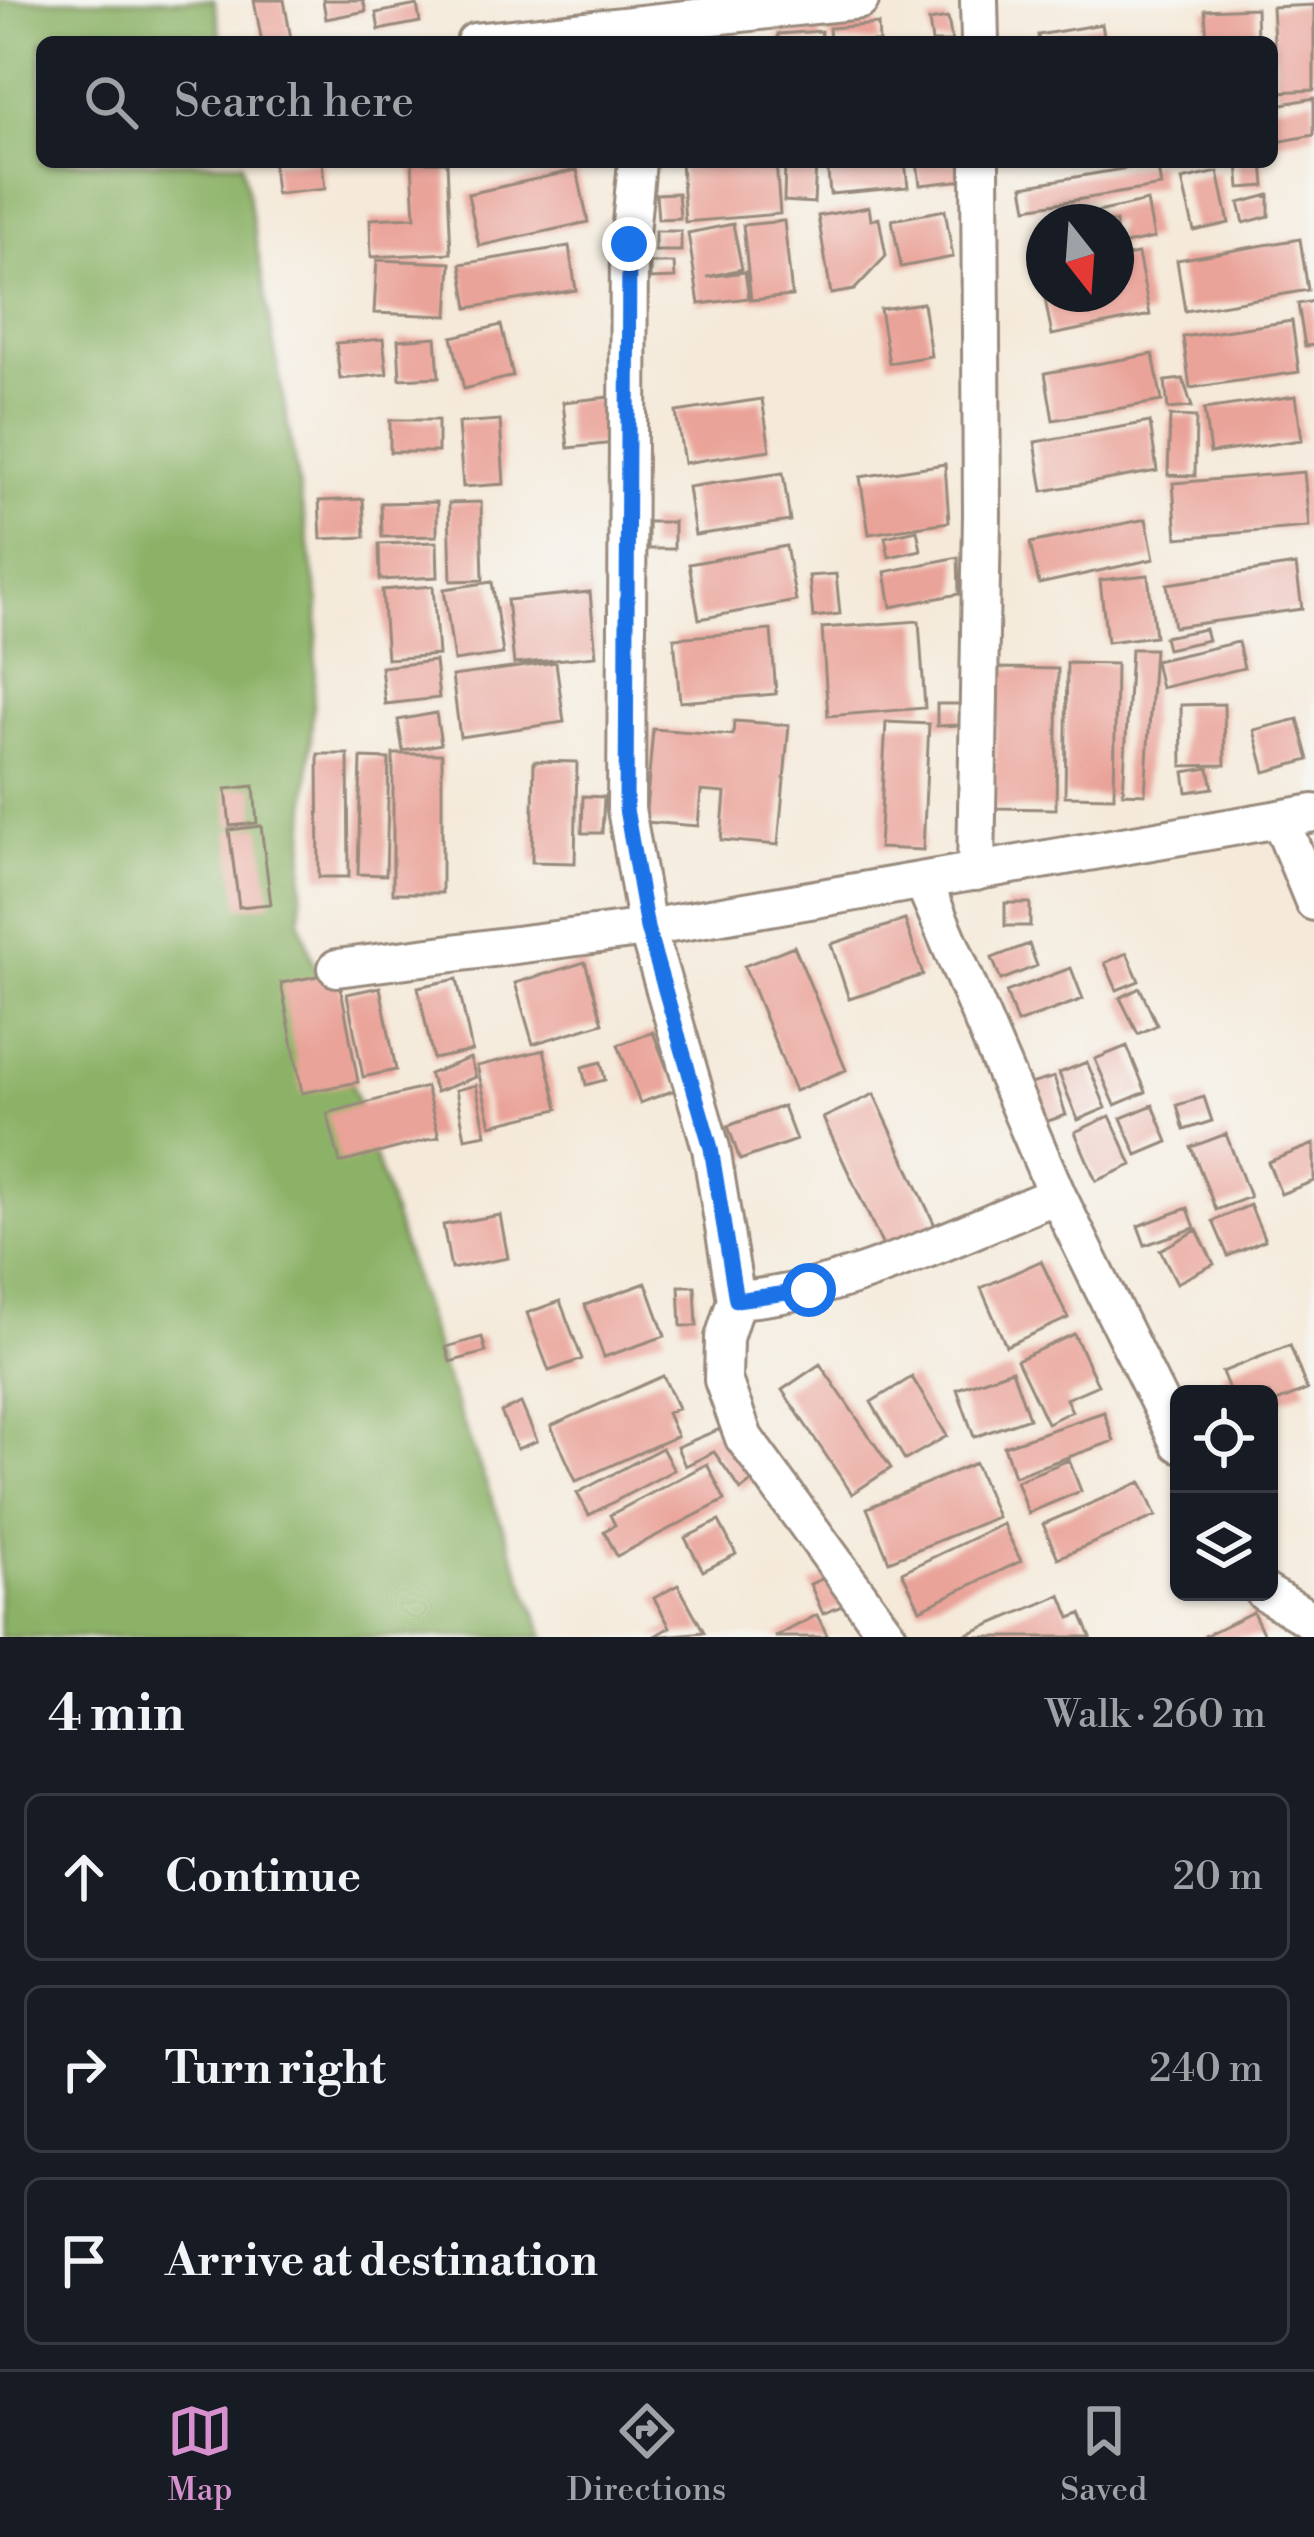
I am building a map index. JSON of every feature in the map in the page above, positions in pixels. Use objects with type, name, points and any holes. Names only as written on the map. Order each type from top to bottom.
[{"type":"street","points":[[525,36],[860,0]]},
{"type":"street","points":[[979,0],[980,36]]},
{"type":"street","points":[[636,168],[629,244],[626,809],[647,928],[711,1148],[736,1300],[724,1338],[723,1380],[743,1438],[889,1637]]},
{"type":"street","points":[[976,872],[982,514],[980,168]]},
{"type":"street","points":[[337,968],[647,928],[1297,816],[1314,902]]},
{"type":"street","points":[[923,881],[1057,1196],[1170,1425]]},
{"type":"street","points":[[736,1300],[784,1296],[835,1282],[1057,1196]]},
{"type":"street","points":[[1278,1600],[1314,1622]]},
{"type":"green space","points":[[0,0],[214,0],[221,36],[36,36],[36,168],[243,168],[319,603],[300,921],[443,1371],[545,1637],[0,1637]]},
{"type":"building","points":[[254,0],[284,0],[290,36],[261,36]]},
{"type":"building","points":[[323,0],[363,0],[366,11],[326,19]]},
{"type":"building","points":[[417,5],[420,22],[379,30],[376,13]]},
{"type":"building","points":[[1314,5],[1314,90],[1278,92],[1278,36],[1274,36],[1272,7]]},
{"type":"building","points":[[1256,8],[1257,36],[1207,36],[1205,10]]},
{"type":"building","points":[[948,18],[951,36],[931,36],[929,21]]},
{"type":"building","points":[[878,24],[879,36],[830,36],[829,28]]},
{"type":"building","points":[[1102,24],[1104,36],[1038,36]]},
{"type":"building","points":[[821,31],[821,36],[778,34]]},
{"type":"building","points":[[1314,98],[1314,135],[1278,142],[1278,105]]},
{"type":"building","points":[[274,168],[323,168],[325,189],[276,194]]},
{"type":"building","points":[[412,168],[447,168],[451,253],[371,257],[370,219],[415,217]]},
{"type":"building","points":[[681,168],[776,168],[780,214],[685,222]]},
{"type":"building","points":[[785,168],[816,168],[814,203],[784,201]]},
{"type":"building","points":[[828,168],[906,168],[908,187],[830,194]]},
{"type":"building","points":[[918,168],[973,168],[974,179],[920,185]]},
{"type":"building","points":[[1128,168],[1158,168],[1161,186],[1026,204],[1023,186]]},
{"type":"building","points":[[1238,168],[1264,168],[1265,186],[1240,188]]},
{"type":"building","points":[[577,170],[588,222],[479,246],[468,194]]},
{"type":"building","points":[[1218,172],[1229,223],[1194,231],[1182,180]]},
{"type":"building","points":[[678,193],[680,218],[658,219],[656,194]]},
{"type":"building","points":[[1269,195],[1269,216],[1244,223],[1239,203]]},
{"type":"building","points":[[1147,201],[1154,238],[1134,242],[1134,204]]},
{"type":"building","points":[[869,207],[871,220],[879,218],[886,256],[854,290],[831,294],[818,216]]},
{"type":"building","points":[[945,210],[953,257],[901,267],[892,220]]},
{"type":"building","points":[[784,221],[792,296],[751,300],[743,225]]},
{"type":"building","points":[[733,224],[742,269],[707,277],[745,272],[749,298],[699,304],[688,233]]},
{"type":"building","points":[[655,231],[681,231],[681,251],[655,251]]},
{"type":"building","points":[[1300,239],[1308,290],[1185,311],[1177,260]]},
{"type":"building","points":[[569,246],[576,290],[468,308],[461,264]]},
{"type":"building","points":[[1138,254],[1150,315],[1052,335],[1048,312],[1134,312],[1134,255]]},
{"type":"building","points":[[377,260],[451,263],[448,316],[374,313]]},
{"type":"building","points":[[650,263],[674,263],[675,278],[650,279]]},
{"type":"building","points":[[1314,301],[1314,345],[1305,346],[1298,304]]},
{"type":"building","points":[[923,303],[931,356],[889,363],[880,309]]},
{"type":"building","points":[[1292,321],[1299,372],[1190,388],[1183,337]]},
{"type":"building","points":[[501,325],[513,376],[464,389],[452,337]]},
{"type":"building","points":[[436,337],[439,377],[400,379],[398,340]]},
{"type":"building","points":[[383,339],[387,374],[340,379],[336,343]]},
{"type":"building","points":[[1153,354],[1162,401],[1053,420],[1045,373]]},
{"type":"building","points":[[1183,379],[1192,407],[1168,409],[1165,381]]},
{"type":"building","points":[[1296,396],[1302,440],[1210,453],[1204,409]]},
{"type":"building","points":[[610,397],[615,443],[568,448],[563,402]]},
{"type":"building","points":[[762,399],[770,450],[684,463],[676,412]]},
{"type":"building","points":[[1170,416],[1196,417],[1195,476],[1168,475]]},
{"type":"building","points":[[390,420],[438,420],[438,452],[390,452]]},
{"type":"building","points":[[500,420],[504,484],[463,487],[458,423]]},
{"type":"building","points":[[1150,422],[1157,471],[1043,491],[1035,442]]},
{"type":"building","points":[[945,464],[949,522],[869,534],[860,477]]},
{"type":"building","points":[[1304,472],[1309,527],[1177,538],[1173,483]]},
{"type":"building","points":[[783,473],[790,521],[695,535],[688,487]]},
{"type":"building","points":[[363,499],[365,537],[321,539],[319,501]]},
{"type":"building","points":[[437,502],[437,536],[382,537],[381,503]]},
{"type":"building","points":[[481,502],[483,580],[451,581],[449,503]]},
{"type":"building","points":[[1146,519],[1154,559],[1039,584],[1030,543]]},
{"type":"building","points":[[648,522],[674,522],[674,549],[648,549]]},
{"type":"building","points":[[917,530],[921,550],[889,557],[885,537]]},
{"type":"building","points":[[437,542],[438,577],[380,580],[379,544]]},
{"type":"building","points":[[786,546],[796,601],[699,619],[689,564]]},
{"type":"building","points":[[958,557],[959,594],[891,607],[885,572]]},
{"type":"building","points":[[1296,565],[1302,609],[1174,627],[1167,584]]},
{"type":"building","points":[[836,574],[840,614],[813,617],[809,576]]},
{"type":"building","points":[[1148,575],[1155,636],[1107,642],[1100,580]]},
{"type":"building","points":[[492,582],[503,654],[454,661],[444,589]]},
{"type":"building","points":[[433,586],[438,655],[387,659],[382,590]]},
{"type":"building","points":[[590,592],[596,656],[514,664],[507,600]]},
{"type":"building","points":[[919,621],[925,708],[828,716],[822,628]]},
{"type":"building","points":[[1205,629],[1208,640],[1167,649],[1164,637]]},
{"type":"building","points":[[771,630],[776,694],[680,702],[674,638]]},
{"type":"building","points":[[1238,642],[1244,668],[1161,688],[1155,661]]},
{"type":"building","points":[[1131,649],[1154,649],[1145,794],[1123,793]]},
{"type":"building","points":[[435,661],[439,698],[385,704],[381,667]]},
{"type":"building","points":[[556,662],[564,722],[460,737],[452,676]]},
{"type":"building","points":[[1067,663],[1116,664],[1114,797],[1065,796]]},
{"type":"building","points":[[996,668],[1058,669],[1056,809],[994,808]]},
{"type":"building","points":[[937,704],[961,704],[961,725],[937,726]]},
{"type":"building","points":[[1224,704],[1225,765],[1182,766],[1181,705]]},
{"type":"building","points":[[436,713],[441,744],[403,751],[398,720]]},
{"type":"building","points":[[1298,719],[1309,760],[1265,772],[1254,730]]},
{"type":"building","points":[[734,721],[789,725],[778,845],[721,840],[725,793],[701,791],[698,826],[645,822],[653,729],[733,735]]},
{"type":"building","points":[[886,722],[929,724],[923,850],[879,848]]},
{"type":"building","points":[[318,754],[348,754],[349,877],[319,877]]},
{"type":"building","points":[[393,754],[442,754],[442,893],[393,893]]},
{"type":"building","points":[[361,758],[389,759],[386,875],[358,874]]},
{"type":"building","points":[[534,761],[577,762],[575,863],[532,862]]},
{"type":"building","points":[[1209,768],[1213,788],[1187,792],[1184,772]]},
{"type":"building","points":[[254,786],[257,823],[230,826],[226,789]]},
{"type":"building","points":[[583,796],[604,797],[602,833],[582,833]]},
{"type":"building","points":[[261,826],[271,904],[239,907],[229,830]]},
{"type":"building","points":[[1005,903],[1030,903],[1030,926],[1005,926]]},
{"type":"building","points":[[905,920],[923,975],[849,999],[831,944]]},
{"type":"building","points":[[1029,944],[1037,966],[1001,980],[992,958]]},
{"type":"building","points":[[794,946],[846,1070],[795,1091],[744,966]]},
{"type":"building","points":[[1127,953],[1139,981],[1117,990],[1105,963]]},
{"type":"building","points":[[585,962],[603,1023],[533,1044],[515,983]]},
{"type":"building","points":[[1071,968],[1083,999],[1017,1023],[1006,992]]},
{"type":"building","points":[[338,972],[358,1082],[302,1093],[281,983]]},
{"type":"building","points":[[457,979],[472,1051],[433,1059],[418,987]]},
{"type":"building","points":[[380,987],[396,1070],[363,1077],[347,994]]},
{"type":"building","points":[[1140,988],[1157,1025],[1138,1034],[1120,998]]},
{"type":"building","points":[[653,1032],[675,1090],[640,1103],[618,1045]]},
{"type":"building","points":[[1127,1046],[1146,1092],[1115,1105],[1095,1059]]},
{"type":"building","points":[[544,1050],[558,1109],[491,1125],[477,1066]]},
{"type":"building","points":[[470,1058],[476,1077],[436,1092],[429,1074]]},
{"type":"building","points":[[601,1062],[605,1080],[586,1085],[582,1067]]},
{"type":"building","points":[[1087,1062],[1106,1108],[1078,1120],[1059,1073]]},
{"type":"building","points":[[1054,1077],[1066,1115],[1036,1125],[1024,1086]]},
{"type":"building","points":[[476,1085],[486,1134],[465,1138],[456,1090]]},
{"type":"building","points":[[426,1087],[439,1137],[340,1163],[327,1113]]},
{"type":"building","points":[[874,1094],[939,1234],[888,1257],[823,1118]]},
{"type":"building","points":[[1204,1097],[1212,1121],[1184,1130],[1177,1105]]},
{"type":"building","points":[[1153,1105],[1168,1142],[1137,1155],[1121,1118]]},
{"type":"building","points":[[783,1106],[796,1140],[740,1160],[728,1126]]},
{"type":"building","points":[[1110,1116],[1132,1165],[1096,1181],[1075,1132]]},
{"type":"building","points":[[1226,1134],[1250,1197],[1216,1210],[1191,1147]]},
{"type":"building","points":[[1314,1144],[1314,1181],[1281,1194],[1268,1162]]},
{"type":"building","points":[[1250,1205],[1265,1240],[1228,1256],[1213,1221]]},
{"type":"building","points":[[1188,1208],[1195,1228],[1145,1245],[1138,1226]]},
{"type":"building","points":[[500,1215],[508,1258],[451,1269],[443,1225]]},
{"type":"building","points":[[1197,1230],[1214,1264],[1177,1283],[1160,1250]]},
{"type":"building","points":[[1041,1261],[1068,1318],[1006,1346],[981,1288]]},
{"type":"building","points":[[646,1283],[665,1336],[604,1357],[585,1305]]},
{"type":"building","points":[[679,1286],[695,1286],[697,1326],[681,1326]]},
{"type":"building","points":[[560,1301],[582,1359],[549,1371],[527,1313]]},
{"type":"building","points":[[1074,1334],[1098,1385],[1066,1399],[1072,1411],[1047,1423],[1017,1360]]},
{"type":"building","points":[[482,1337],[486,1352],[450,1362],[446,1347]]},
{"type":"building","points":[[1290,1345],[1307,1390],[1278,1401],[1278,1385],[1227,1385],[1222,1372]]},
{"type":"building","points":[[820,1364],[891,1468],[852,1494],[782,1390]]},
{"type":"building","points":[[1012,1370],[1029,1418],[974,1437],[957,1389]]},
{"type":"building","points":[[663,1376],[678,1408],[667,1413],[677,1436],[576,1481],[551,1426]]},
{"type":"building","points":[[912,1377],[947,1436],[905,1460],[871,1402]]},
{"type":"building","points":[[521,1403],[537,1441],[517,1449],[501,1412]]},
{"type":"building","points":[[1104,1412],[1114,1441],[1014,1476],[1004,1446]]},
{"type":"building","points":[[722,1428],[760,1475],[741,1490],[714,1452],[685,1466],[677,1447]]},
{"type":"building","points":[[662,1448],[674,1470],[589,1515],[577,1493]]},
{"type":"building","points":[[1069,1460],[1081,1491],[1028,1513],[1016,1481]]},
{"type":"building","points":[[975,1463],[997,1517],[889,1561],[867,1508]]},
{"type":"building","points":[[707,1464],[725,1500],[617,1556],[604,1531],[615,1525],[610,1515]]},
{"type":"building","points":[[1141,1482],[1156,1516],[1058,1558],[1043,1524]]},
{"type":"building","points":[[719,1521],[736,1554],[703,1571],[685,1538]]},
{"type":"building","points":[[1003,1524],[1021,1561],[920,1609],[902,1572]]},
{"type":"building","points":[[831,1575],[844,1605],[823,1614],[810,1584]]},
{"type":"building","points":[[678,1585],[704,1632],[653,1637],[670,1627],[654,1598]]},
{"type":"building","points":[[1061,1595],[1070,1618],[1081,1614],[1091,1637],[960,1637]]},
{"type":"building","points":[[1253,1612],[1265,1637],[1202,1637]]},
{"type":"building","points":[[817,1615],[828,1637],[775,1637]]},
{"type":"route","points":[[629,244],[626,809],[647,928],[711,1148],[736,1300],[809,1290]]}]
